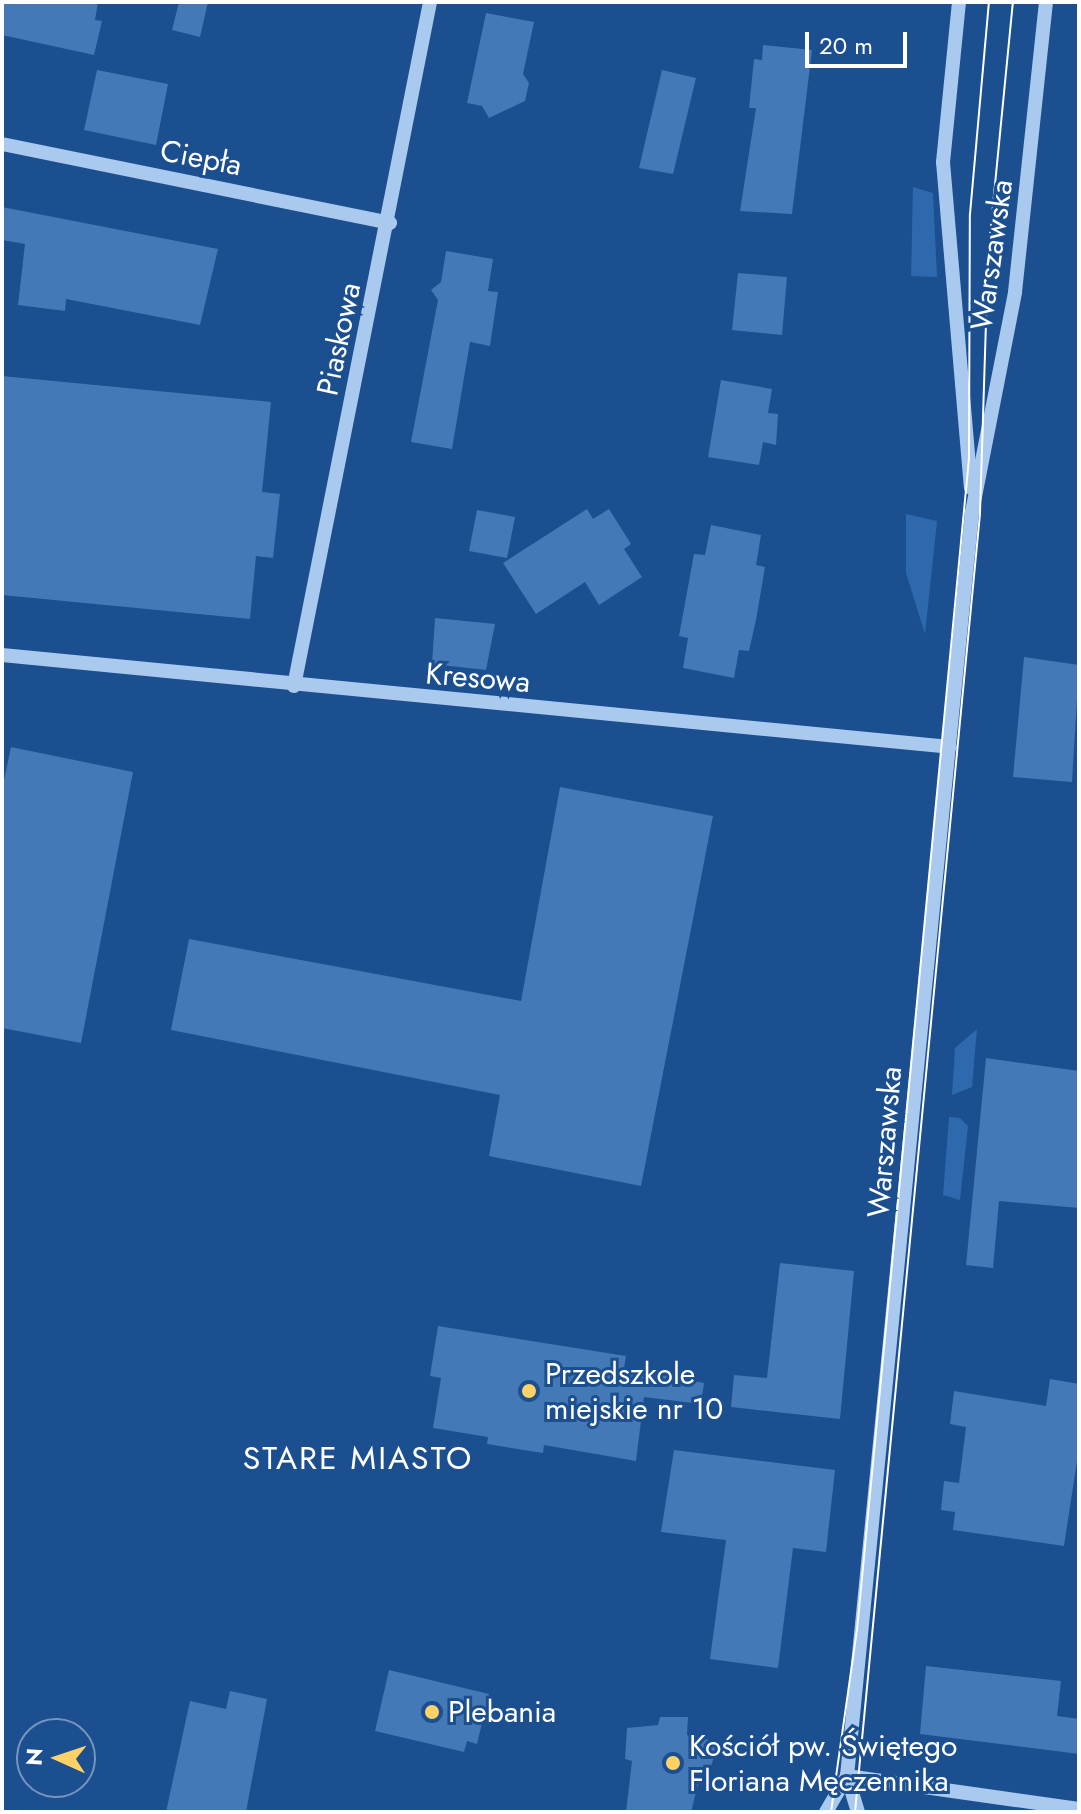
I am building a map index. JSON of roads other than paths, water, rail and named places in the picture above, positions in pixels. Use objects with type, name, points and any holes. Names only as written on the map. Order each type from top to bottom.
[{"type":"street","name":"Piaskowa","points":[[294,686],[390,223],[430,2]]},
{"type":"street","name":"Warszawska","points":[[959,2],[943,162],[972,512]]},
{"type":"street","name":"Warszawska","points":[[858,1812],[847,1776],[972,512],[1015,292],[1046,2]]},
{"type":"street","name":"Ciepła","points":[[2,144],[390,223]]},
{"type":"street","name":"Kresowa","points":[[2,655],[294,686],[950,747]]},
{"type":"street","name":"Warszawska","points":[[826,1812],[847,1776]]},
{"type":"street","points":[[847,1776],[1079,1809]]},
{"type":"tram line","points":[[831,1812],[857,1630],[969,458],[970,214],[989,2]]},
{"type":"tram line","points":[[855,1812],[980,513],[988,256],[1013,2]]},
{"type":"place","name":"Przedszkole miejskie nr 10","points":[[529,1391]]},
{"type":"place","name":"Plebania","points":[[432,1712]]},
{"type":"place","name":"Kościół pw. Świętego Floriana Męczennika","points":[[673,1763]]},
{"type":"district","name":"STARE MIASTO","points":[[358,1458]]}]
